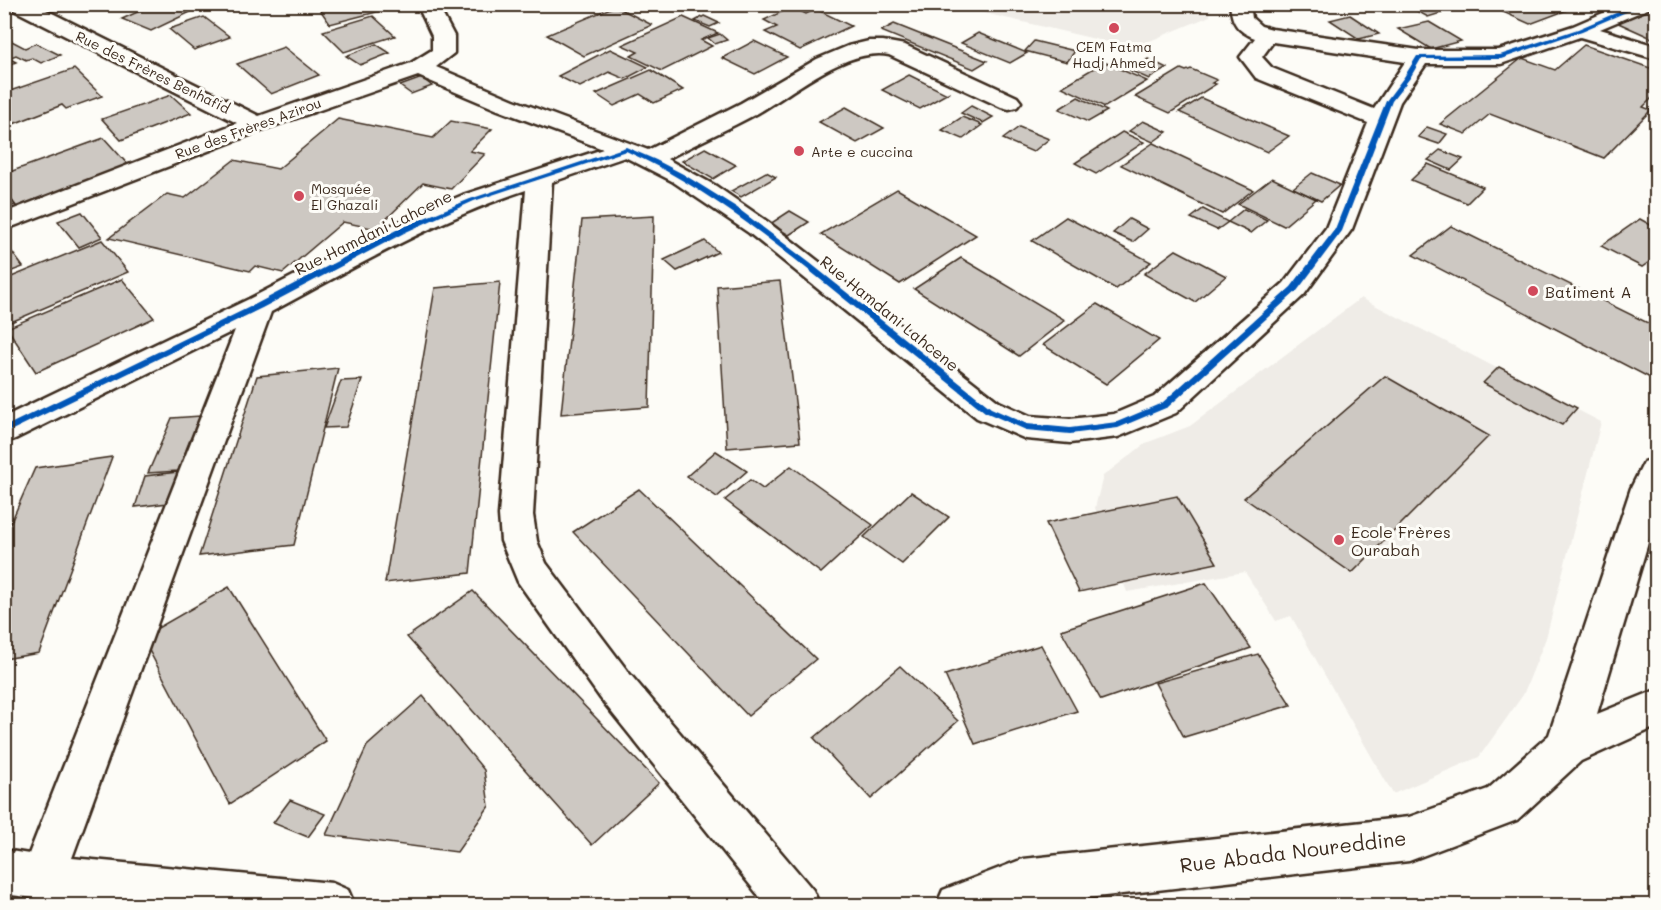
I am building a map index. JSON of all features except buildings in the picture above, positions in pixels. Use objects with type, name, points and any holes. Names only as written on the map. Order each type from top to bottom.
[{"type":"street","name":"Rue des Frères Benhafid","points":[[16,4],[256,124]]},
{"type":"street","name":"Rue des Frères Azirou","points":[[4,222],[256,124],[419,68],[443,52],[443,36],[427,4]]},
{"type":"street","points":[[1240,4],[1242,20],[1254,30],[1268,35],[1419,57],[1501,57],[1580,30],[1643,4]]},
{"type":"street","points":[[1580,30],[1656,53]]},
{"type":"street","points":[[1268,35],[1251,57],[1264,73],[1381,120]]},
{"type":"street","points":[[419,68],[507,105],[638,154],[751,107],[792,82],[847,54],[868,47],[884,46],[897,50],[1009,102]]},
{"type":"street","name":"Rue Hamdani Lahcene","points":[[4,432],[259,306],[403,230],[472,200],[540,178],[638,154],[724,204],[782,245],[988,410],[1026,427],[1071,430],[1118,425],[1165,405],[1294,289],[1339,229],[1389,101],[1407,78],[1419,57]]},
{"type":"street","points":[[540,178],[516,514],[519,541],[531,571],[615,686],[797,906]]},
{"type":"street","points":[[259,306],[23,875],[332,906]]},
{"type":"street","points":[[1566,747],[1648,488],[1656,471]]},
{"type":"street","points":[[1566,747],[1656,708]]},
{"type":"street","name":"Rue Abada Noureddine","points":[[958,906],[1029,893],[1409,839],[1502,805],[1566,747]]},
{"type":"shaded area","name":"CEM Fatma Hadj Ahmed","points":[[1211,4],[1210,16],[1133,48],[950,5]]},
{"type":"shaded area","name":"Ecole Frères Ourabah","points":[[1361,298],[1601,422],[1546,638],[1523,695],[1479,757],[1393,794],[1291,616],[1276,621],[1245,572],[1127,592],[1095,508],[1103,476],[1146,443],[1190,426]]},
{"type":"cycle path","points":[[4,431],[259,306],[403,230],[472,200],[626,149],[681,176],[758,227],[988,410],[1026,427],[1070,431],[1118,425],[1165,405],[1294,289],[1339,229],[1389,101],[1407,78],[1419,57],[1501,57],[1580,30],[1643,4]]},
{"type":"place","name":"CEM Fatma Hadj Ahmed","points":[[1114,28]]},
{"type":"place","name":"Arte e cuccina","points":[[799,151]]},
{"type":"place","name":"Mosquée El Ghazali","points":[[299,196]]},
{"type":"place","name":"Batiment A","points":[[1533,291]]},
{"type":"place","name":"Ecole Frères Ourabah","points":[[1339,540]]}]
